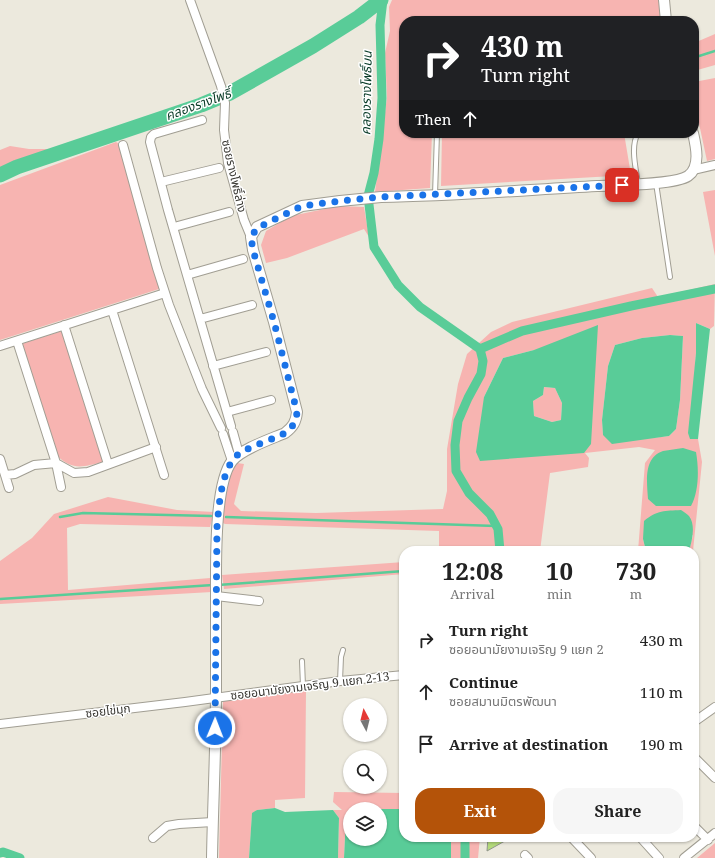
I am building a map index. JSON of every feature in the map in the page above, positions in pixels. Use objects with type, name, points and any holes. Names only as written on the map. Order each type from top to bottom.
[{"type":"street","name":"ซอยรางโพธิ์ล่าง","points":[[190,0],[221,86],[225,103],[224,130],[228,163],[244,220],[251,237]]},
{"type":"street","points":[[664,0],[666,16]]},
{"type":"street","points":[[202,120],[154,134],[151,137],[150,142],[230,422],[236,457]]},
{"type":"street","points":[[212,858],[216,697],[216,587],[219,510],[224,482],[228,469],[236,457],[285,433],[292,428],[296,420],[297,412],[274,322],[253,250],[251,237],[257,228],[302,206],[381,197],[638,184],[683,179],[693,170],[696,161],[697,149],[694,138]]},
{"type":"street","points":[[122,145],[165,293],[202,390],[236,457]]},
{"type":"street","points":[[693,170],[715,165]]},
{"type":"street","points":[[161,182],[219,168]]},
{"type":"street","points":[[174,227],[229,212]]},
{"type":"street","points":[[187,275],[242,259]]},
{"type":"street","points":[[0,346],[165,293]]},
{"type":"street","points":[[200,319],[252,305]]},
{"type":"street","points":[[112,310],[164,475]]},
{"type":"street","points":[[64,325],[108,464]]},
{"type":"street","points":[[17,340],[56,463],[61,487]]},
{"type":"street","points":[[213,366],[266,352]]},
{"type":"street","points":[[221,428],[271,400]]},
{"type":"street","points":[[5,475],[15,474],[34,466],[56,463],[74,473],[88,472],[156,447]]},
{"type":"street","points":[[0,459],[9,488]]},
{"type":"street","points":[[216,587],[259,601]]},
{"type":"street","name":"ซอยอนามัยงามเจริญ 9 แยก 2-13","points":[[216,697],[340,681],[399,675]]},
{"type":"street","name":"ซอยไข่มุก","points":[[0,724],[216,697]]},
{"type":"street","points":[[699,718],[715,707]]},
{"type":"street","points":[[699,763],[715,778]]},
{"type":"street","points":[[153,838],[167,826],[213,822]]},
{"type":"street","points":[[699,831],[708,840]]},
{"type":"street","points":[[684,858],[715,833]]},
{"type":"street","points":[[576,842],[591,858]]},
{"type":"street","points":[[645,842],[659,858]]},
{"type":"lane","points":[[435,195],[437,138]]},
{"type":"lane","points":[[636,138],[634,154],[638,184]]},
{"type":"lane","points":[[656,182],[670,277]]},
{"type":"lane","points":[[340,681],[341,657],[343,650]]},
{"type":"lane","points":[[302,661],[303,686]]},
{"type":"shaded area","points":[[392,0],[661,0],[663,16],[399,16],[399,138],[432,138],[430,188],[375,192],[387,97],[385,53],[390,31],[389,7]]},
{"type":"shaded area","points":[[715,34],[715,65],[699,70],[699,41]]},
{"type":"shaded area","points":[[715,78],[715,159],[707,161],[699,123],[699,81]]},
{"type":"shaded area","points":[[442,138],[625,138],[631,175],[441,186]]},
{"type":"shaded area","points":[[116,142],[119,144],[159,289],[0,340],[0,185]]},
{"type":"shaded area","points":[[10,146],[29,149],[54,149],[0,172],[0,150]]},
{"type":"shaded area","points":[[715,190],[715,256],[703,192]]},
{"type":"shaded area","points":[[339,206],[364,207],[369,237],[364,229],[287,258],[266,263],[261,245],[266,231],[291,216]]},
{"type":"shaded area","points":[[715,284],[714,326],[710,329],[696,323],[696,353],[690,439],[698,439],[702,462],[694,546],[690,546],[693,535],[643,539],[645,546],[638,546],[645,463],[655,450],[639,447],[585,453],[589,458],[588,467],[550,473],[541,546],[439,546],[439,531],[225,524],[221,522],[229,477],[237,463],[244,464],[234,504],[241,511],[316,513],[443,509],[447,491],[447,449],[458,384],[467,354],[491,332],[512,322],[652,288],[658,297]],"holes":[[[670,335],[683,336],[680,400],[676,429],[669,436],[652,438],[603,435],[602,420],[608,366],[615,345],[642,338]],[[534,350],[591,444],[484,397],[503,358]]]},
{"type":"shaded area","points":[[696,323],[710,329],[698,439],[690,439],[688,433],[696,353]]},
{"type":"shaded area","points":[[598,325],[591,444],[584,453],[480,461],[476,452],[484,397],[503,358],[534,350]],"holes":[[[544,387],[555,388],[562,403],[561,420],[552,422],[534,416],[533,401],[543,395]]]},
{"type":"shaded area","points":[[62,331],[103,462],[83,466],[73,466],[56,455],[21,344]]},
{"type":"shaded area","points":[[670,335],[683,336],[680,400],[676,429],[669,436],[612,444],[603,435],[602,420],[608,366],[615,345],[642,338]]},
{"type":"shaded area","points":[[544,387],[555,388],[562,403],[561,420],[552,422],[534,416],[533,401],[543,395]]},
{"type":"shaded area","points":[[683,448],[696,452],[698,473],[694,500],[691,506],[656,506],[648,499],[647,478],[649,465],[657,454],[663,451]]},
{"type":"shaded area","points":[[108,497],[177,510],[214,512],[210,527],[80,524],[67,528],[68,590],[210,578],[212,592],[0,604],[0,561],[32,538],[54,514]]},
{"type":"shaded area","points":[[681,510],[689,516],[693,528],[690,546],[645,546],[643,539],[644,521],[657,513]]},
{"type":"shaded area","points":[[399,562],[399,574],[224,589],[222,575]]},
{"type":"shaded area","points":[[306,691],[305,798],[275,800],[275,808],[257,810],[252,814],[249,858],[219,858],[223,701],[228,698]]},
{"type":"shaded area","points":[[334,792],[343,792],[343,794],[399,793],[399,809],[387,809],[387,802],[343,802],[344,858],[338,858],[339,818],[333,810],[342,810],[333,802]]},
{"type":"shaded area","points":[[275,808],[285,812],[333,810],[339,818],[338,858],[249,858],[252,813],[257,810]]},
{"type":"shaded area","points":[[387,809],[399,809],[399,842],[451,842],[451,858],[344,858],[345,846],[387,846]]},
{"type":"shaded area","points":[[451,842],[480,842],[478,858],[451,858]]},
{"type":"shaded area","points":[[715,843],[715,858],[697,858]]},
{"type":"building","points":[[488,842],[503,842],[487,851]]},
{"type":"waterway","name":"คลองรางโพธิ์","points":[[0,175],[17,167],[201,105],[230,93],[313,46],[359,17],[381,0]]},
{"type":"waterway","name":"คลองรางโพธิ์บน","points":[[383,0],[380,25],[382,98],[379,139],[374,173],[368,196],[374,247],[398,285],[420,307],[480,349],[483,361],[481,374],[458,421],[455,445],[456,471],[469,493],[490,514],[498,529],[500,546]]},
{"type":"waterway","points":[[699,56],[715,51]]},
{"type":"waterway","points":[[480,349],[522,331],[631,306],[715,289]]},
{"type":"waterway","points":[[60,517],[83,513],[211,516]]},
{"type":"waterway","points":[[226,517],[496,526]]},
{"type":"waterway","points":[[218,585],[399,571]]},
{"type":"waterway","points":[[0,599],[213,585]]},
{"type":"waterway","name":"คลองรางโพธิ์บน","points":[[465,842],[465,858]]},
{"type":"waterway","points":[[0,853],[3,852],[20,858]]},
{"type":"route","points":[[215,728],[217,527],[224,482],[232,461],[239,454],[285,433],[292,428],[296,420],[297,412],[274,322],[253,250],[251,237],[254,231],[257,228],[302,206],[340,201],[381,197],[622,185]]}]
